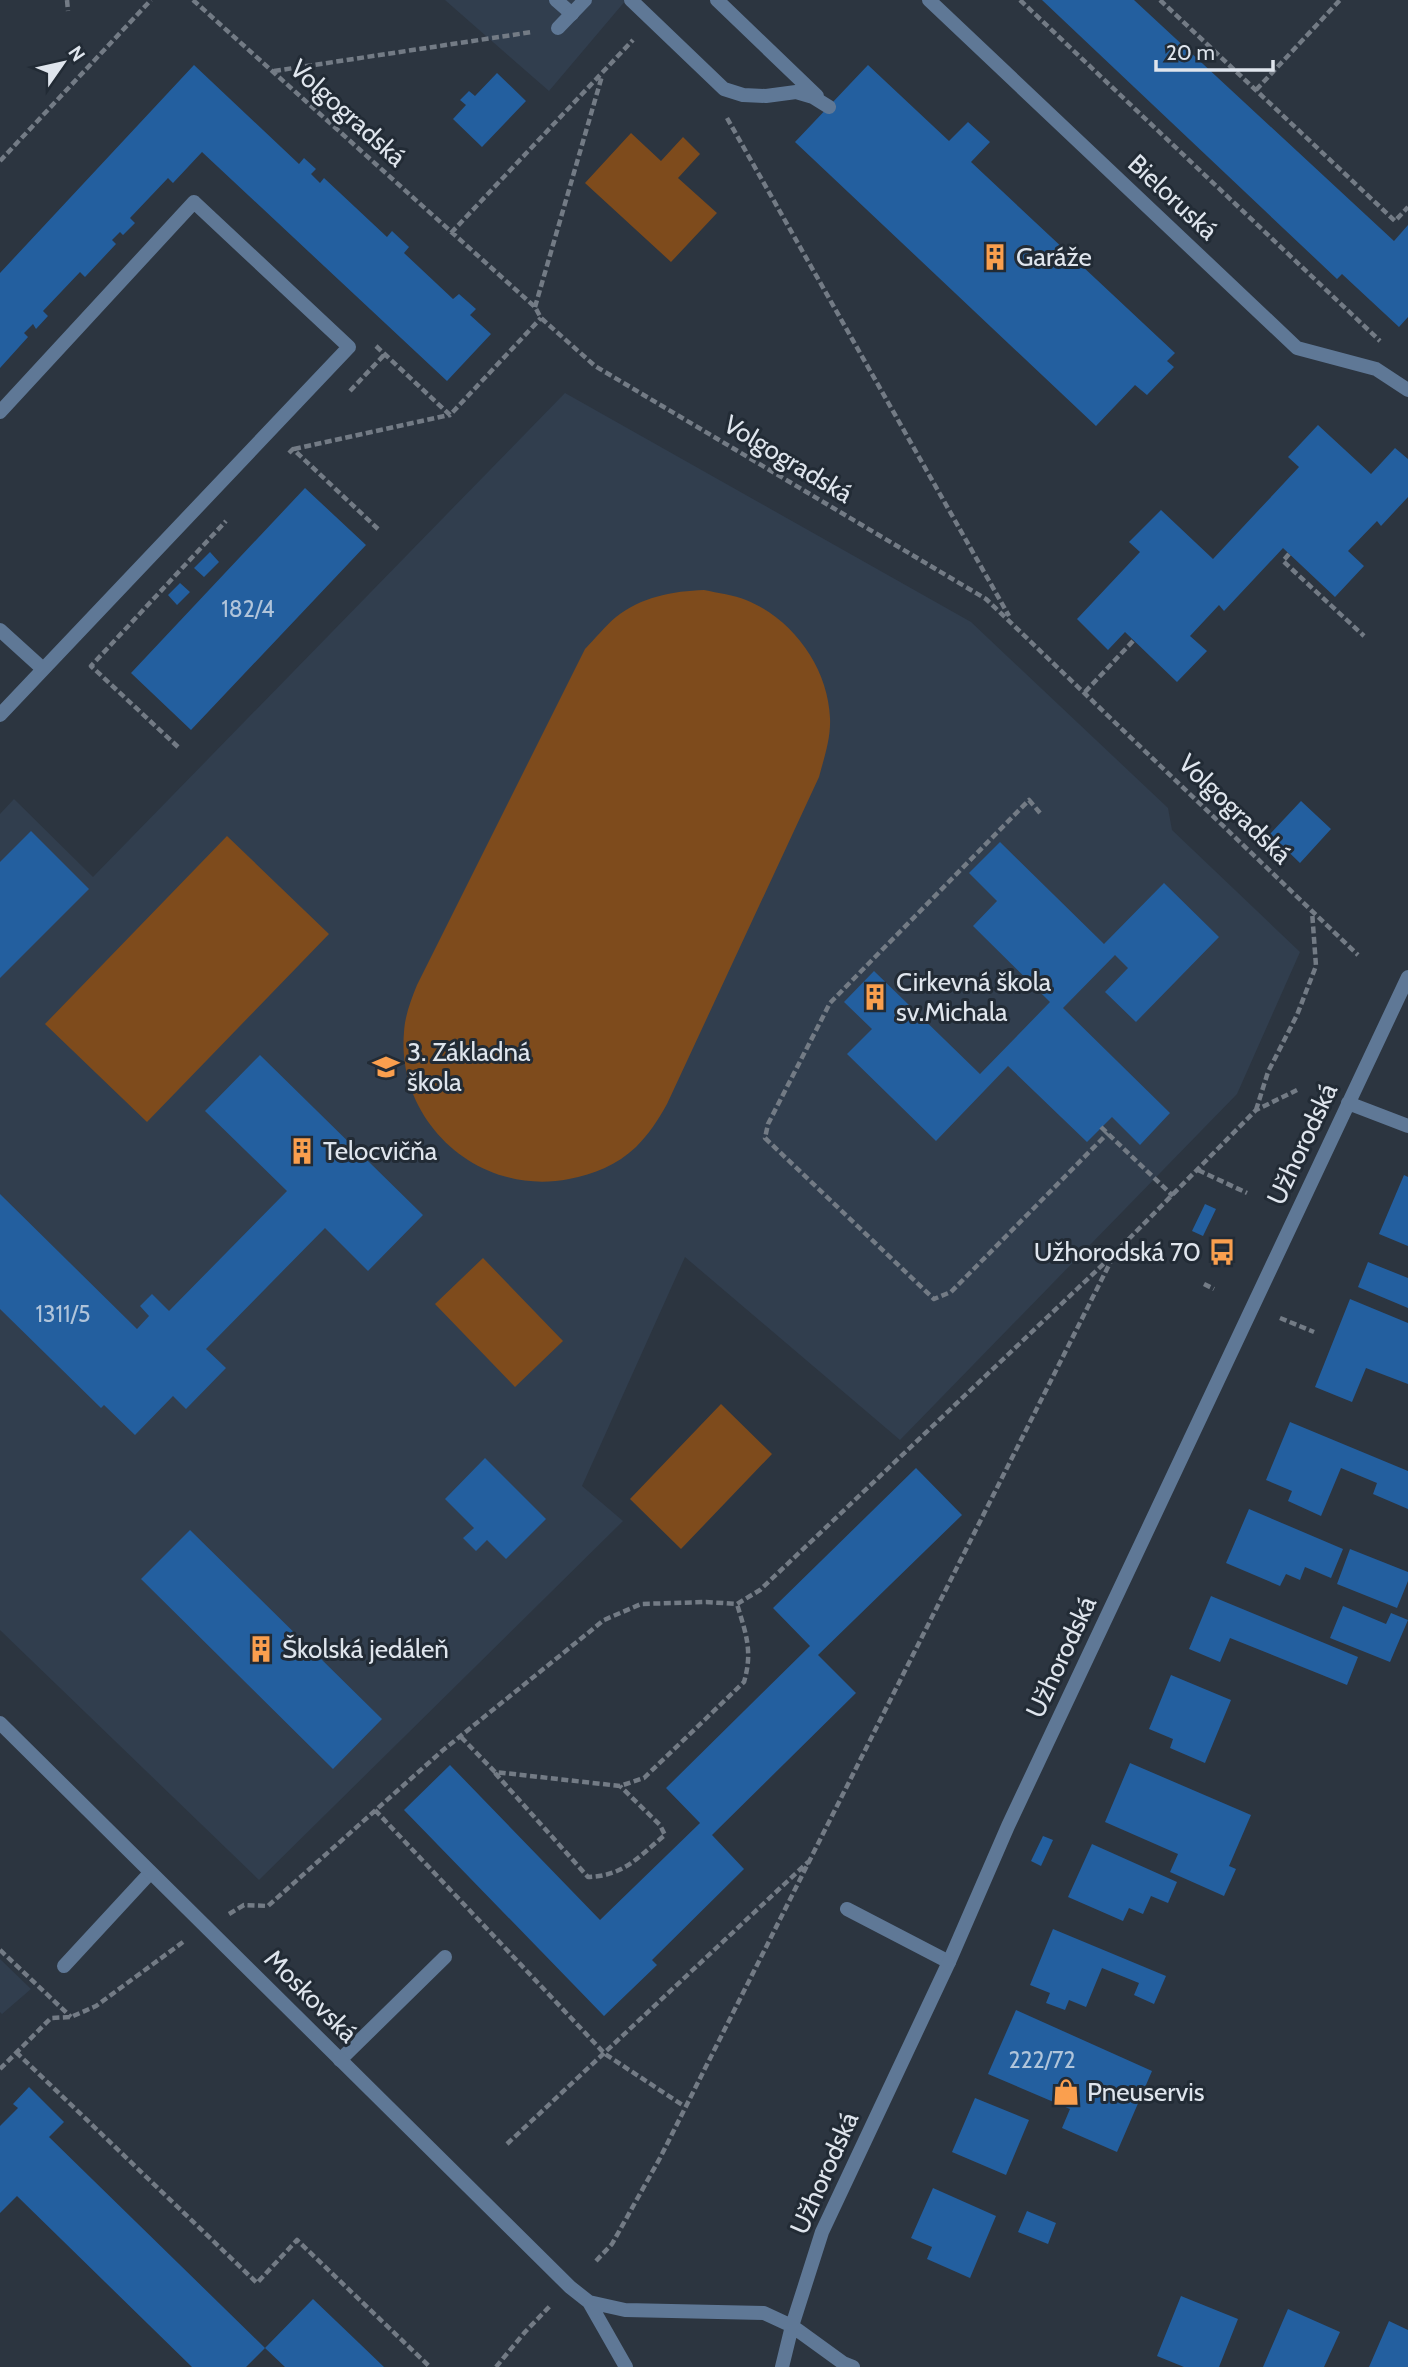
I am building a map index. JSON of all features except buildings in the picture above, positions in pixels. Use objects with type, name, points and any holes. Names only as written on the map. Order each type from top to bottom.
[{"type":"street","points":[[556,0],[572,14]]},
{"type":"street","points":[[558,28],[585,0]]},
{"type":"street","points":[[631,0],[724,89],[743,95],[796,92],[813,97],[829,107],[717,0]]},
{"type":"street","name":"Bieloruská","points":[[929,0],[1297,348],[1376,369],[1408,390]]},
{"type":"street","points":[[0,412],[194,202],[349,347],[0,715]]},
{"type":"street","points":[[0,630],[43,670]]},
{"type":"street","name":"Užhorodská","points":[[782,2367],[822,2232],[949,1962],[1020,1801],[1408,977]]},
{"type":"street","points":[[1348,1104],[1408,1126]]},
{"type":"street","name":"Moskovská","points":[[0,1723],[570,2287],[589,2302],[626,2367]]},
{"type":"street","points":[[64,1966],[150,1873]]},
{"type":"street","points":[[847,1909],[949,1962]]},
{"type":"street","points":[[340,2060],[445,1957]]},
{"type":"street","name":"Moskovská","points":[[589,2302],[625,2310],[764,2313],[792,2326],[843,2363],[853,2367]]},
{"type":"path","points":[[67,0],[68,11]]},
{"type":"path","points":[[0,161],[151,0]]},
{"type":"path","name":"Volgogradská","points":[[193,0],[535,307],[541,318],[595,366],[986,598],[1358,955]]},
{"type":"path","points":[[1020,0],[1388,349]]},
{"type":"path","points":[[1160,0],[1395,221],[1408,207]]},
{"type":"path","points":[[1256,90],[1340,0]]},
{"type":"path","points":[[451,233],[652,20]]},
{"type":"path","points":[[273,71],[558,28]]},
{"type":"path","points":[[535,307],[602,73]]},
{"type":"path","points":[[721,107],[1012,621]]},
{"type":"path","points":[[284,459],[293,449],[450,415]]},
{"type":"path","points":[[293,449],[378,529]]},
{"type":"path","points":[[178,747],[91,666],[229,518]]},
{"type":"path","points":[[1289,555],[1283,561],[1364,636]]},
{"type":"path","points":[[1085,692],[1133,641]]},
{"type":"path","points":[[1040,813],[1029,800],[830,1003],[768,1124],[765,1138],[934,1299],[951,1292],[1108,1133]]},
{"type":"path","points":[[1256,1110],[1268,1072],[1297,1015],[1316,966],[1312,910]]},
{"type":"path","points":[[0,2069],[51,2018],[71,2017],[96,2006],[176,1947],[244,1905],[268,1906],[375,1810],[604,1620],[641,1604],[737,1604],[761,1590],[1115,1253],[1256,1110],[1297,1090]]},
{"type":"path","points":[[1101,1128],[1173,1196]]},
{"type":"path","points":[[1198,1170],[1247,1193]]},
{"type":"path","points":[[596,2260],[612,2244],[660,2158],[1115,1253]]},
{"type":"path","points":[[1204,1284],[1214,1289]]},
{"type":"path","points":[[1280,1318],[1314,1332]]},
{"type":"path","points":[[495,1772],[620,1786],[644,1778],[744,1682],[749,1665],[749,1643],[737,1604]]},
{"type":"path","points":[[461,1737],[588,1877],[608,1877],[628,1866],[665,1835],[660,1825],[620,1786]]},
{"type":"path","points":[[375,1810],[605,2054],[684,2106]]},
{"type":"path","points":[[507,2144],[811,1858]]},
{"type":"path","points":[[0,1950],[71,2017]]},
{"type":"path","points":[[16,2052],[257,2283],[297,2240],[430,2367]]},
{"type":"path","points":[[496,2367],[551,2306]]},
{"type":"shaded area","points":[[445,0],[626,0],[549,91]]},
{"type":"shaded area","points":[[631,133],[661,161],[683,137],[700,154],[678,178],[717,213],[671,262],[585,183]]},
{"type":"shaded area","name":"3. Základná škola","points":[[565,393],[971,622],[1168,808],[1172,830],[1300,952],[1237,1094],[900,1440],[685,1257],[582,1486],[623,1521],[259,1880],[0,1630],[0,814],[14,799],[93,877]]},
{"type":"shaded area","points":[[704,590],[741,598],[763,608],[779,619],[805,647],[823,681],[828,699],[830,725],[819,777],[667,1104],[649,1132],[621,1159],[587,1174],[569,1179],[536,1182],[505,1176],[476,1164],[450,1146],[429,1123],[414,1096],[405,1065],[404,1032],[411,1002],[417,985],[585,649],[612,621],[636,604],[669,594]]},
{"type":"shaded area","points":[[227,836],[329,934],[147,1122],[45,1024]]},
{"type":"shaded area","points":[[483,1258],[563,1341],[515,1387],[435,1304]]},
{"type":"shaded area","points":[[721,1404],[772,1454],[681,1549],[630,1499]]},
{"type":"shaded area","points":[[0,1959],[31,1989],[2,2014],[0,2012]]},
{"type":"place","name":"Garáže","points":[[995,257]]},
{"type":"place","name":"Cirkevná škola sv.Michala","points":[[875,997]]},
{"type":"place","name":"3. Základná škola","points":[[386,1067]]},
{"type":"place","name":"Telocvičňa","points":[[302,1151]]},
{"type":"place","name":"Užhorodská 70","points":[[1222,1252]]},
{"type":"place","name":"Školská jedáleň","points":[[261,1649]]},
{"type":"place","name":"Pneuservis","points":[[1066,2092]]}]
